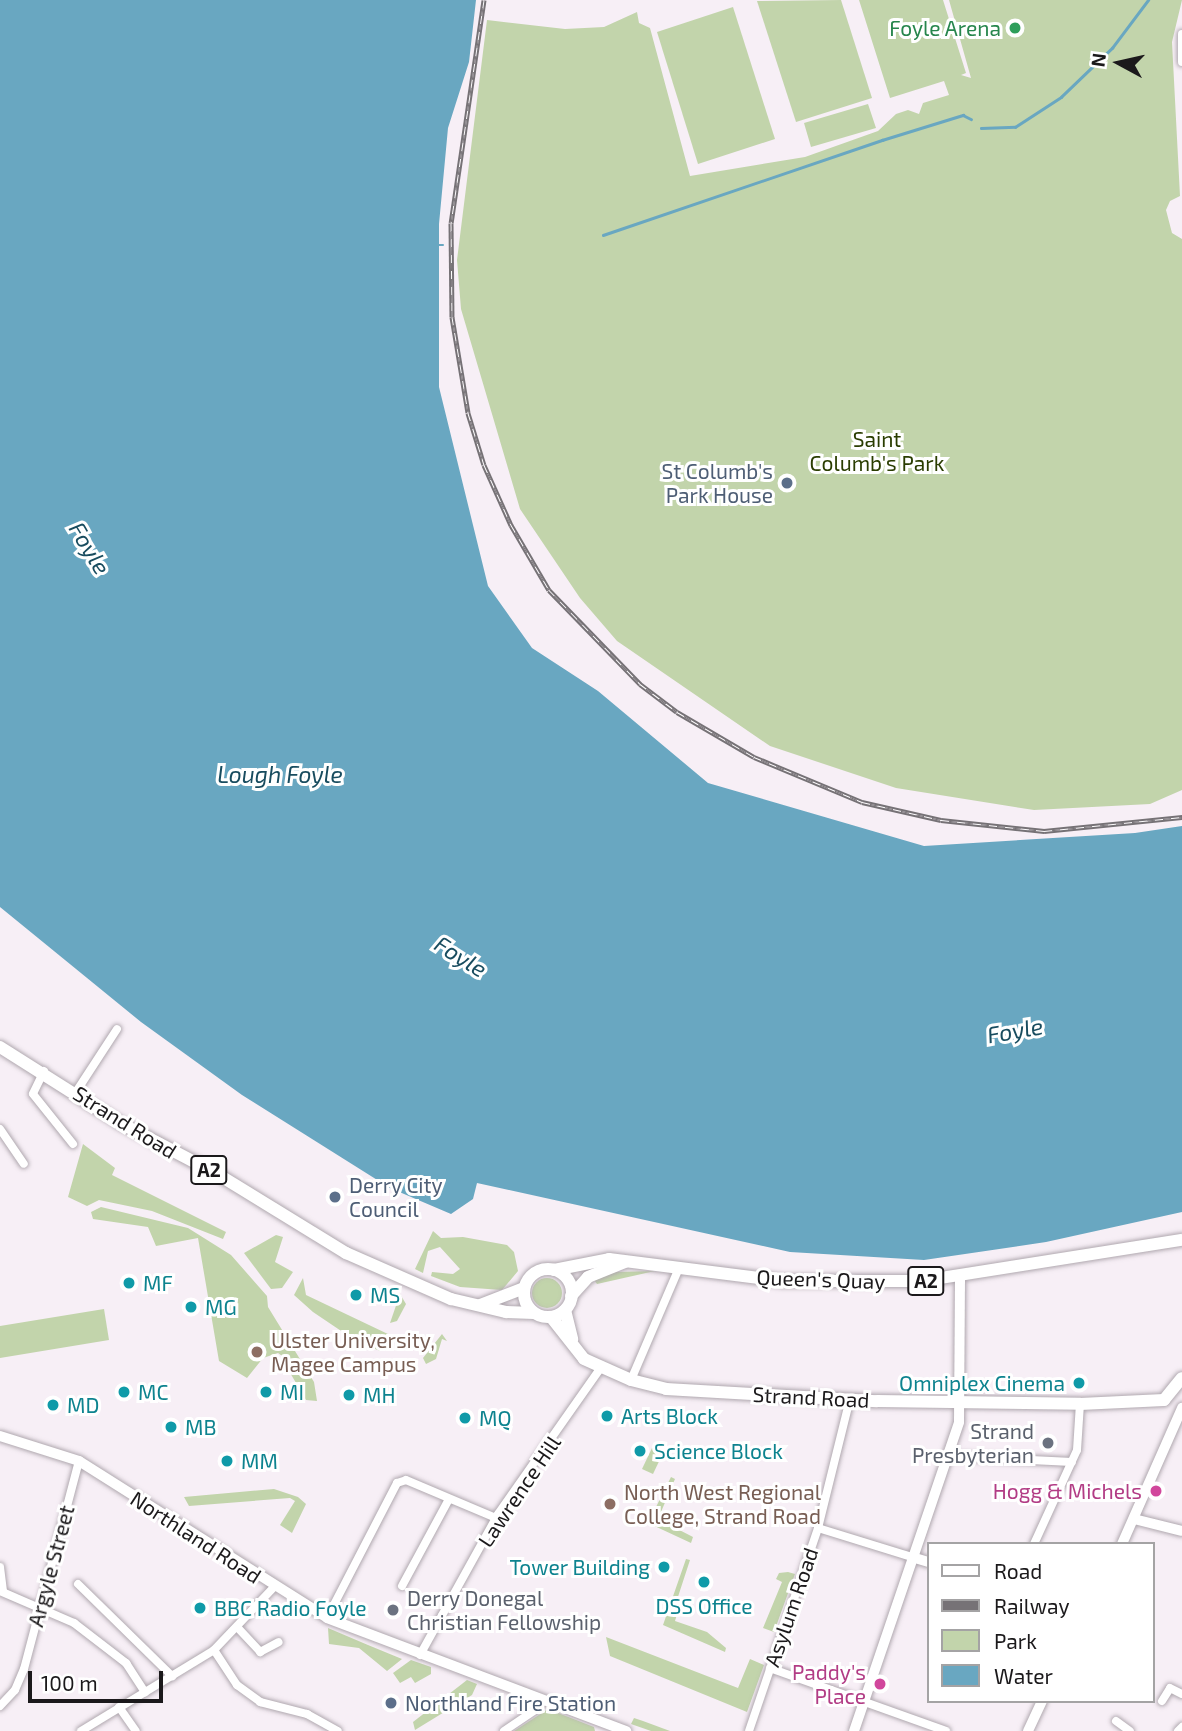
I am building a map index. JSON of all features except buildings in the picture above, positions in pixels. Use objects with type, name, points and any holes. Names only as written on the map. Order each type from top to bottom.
[{"type":"main road","name":"Strand Road","points":[[0,1047],[44,1071],[121,1124],[219,1175],[346,1253],[422,1288],[476,1306],[534,1313]]},
{"type":"main road","name":"Queen's Quay","points":[[554,1270],[609,1259],[783,1281],[877,1283],[960,1277],[1182,1240]]},
{"type":"main road","name":"Queen's Quay","points":[[571,1296],[588,1278],[625,1262]]},
{"type":"main road","name":"A2","points":[[476,1306],[507,1298],[524,1288],[537,1272],[554,1270]]},
{"type":"main road","points":[[554,1270],[568,1280],[571,1296]]},
{"type":"main road","points":[[854,1731],[949,1456],[960,1402],[960,1277]]},
{"type":"main road","points":[[524,1288],[525,1302],[534,1313]]},
{"type":"main road","name":"A2","points":[[565,1310],[571,1296]]},
{"type":"main road","points":[[551,1317],[565,1310],[575,1350]]},
{"type":"main road","name":"A2","points":[[534,1313],[551,1317]]},
{"type":"main road","name":"Strand Road","points":[[551,1317],[583,1359],[631,1380],[666,1389],[960,1402],[1080,1404],[1164,1400]]},
{"type":"main road","points":[[1180,1388],[1164,1400],[1180,1421]]},
{"type":"main road","points":[[1123,1542],[1180,1421],[1182,1408]]},
{"type":"main road","name":"Northland Road","points":[[0,1436],[79,1461],[273,1588],[327,1618],[612,1728],[626,1731]]},
{"type":"main road","points":[[1135,1519],[1182,1531]]},
{"type":"main road","points":[[1028,1731],[1041,1703]]},
{"type":"street","points":[[1182,34],[1182,62]]},
{"type":"street","points":[[76,1092],[117,1029]]},
{"type":"street","points":[[44,1071],[33,1094],[73,1144]]},
{"type":"street","points":[[0,1129],[24,1164]]},
{"type":"street","points":[[631,1380],[679,1268]]},
{"type":"street","name":"Lawrence Hill","points":[[420,1655],[496,1518],[602,1366]]},
{"type":"street","name":"Asylum Road","points":[[748,1731],[818,1528],[849,1399]]},
{"type":"street","points":[[1035,1542],[1077,1450],[1080,1404]]},
{"type":"street","points":[[949,1456],[1072,1462]]},
{"type":"street","name":"Argyle Street","points":[[0,1706],[20,1681],[79,1461]]},
{"type":"street","points":[[327,1618],[397,1483],[406,1480],[496,1518]]},
{"type":"street","points":[[402,1586],[449,1499]]},
{"type":"street","points":[[818,1528],[926,1561]]},
{"type":"street","points":[[0,1567],[1,1591],[74,1623],[126,1663],[145,1692]]},
{"type":"street","points":[[78,1584],[172,1676]]},
{"type":"street","points":[[81,1731],[214,1650],[238,1628],[273,1588]]},
{"type":"street","points":[[238,1628],[260,1652],[279,1642]]},
{"type":"street","points":[[214,1650],[237,1685],[260,1702],[307,1714],[338,1731]]},
{"type":"street","points":[[770,1668],[946,1731]]},
{"type":"street","points":[[1162,1701],[1170,1688],[1182,1694]]},
{"type":"street","points":[[504,1731],[537,1709],[541,1700]]},
{"type":"street","points":[[119,1707],[136,1731]]},
{"type":"street","points":[[1116,1721],[1130,1731]]},
{"type":"green space","points":[[841,0],[872,98],[796,122],[757,1]]},
{"type":"green space","name":"Saint Columb's Park","points":[[859,0],[943,0],[966,73],[961,75],[971,78],[949,0],[1182,0],[1172,42],[1180,196],[1170,201],[1166,210],[1172,233],[1182,239],[1182,790],[1150,804],[1034,810],[896,788],[770,746],[617,641],[580,598],[520,509],[461,309],[457,260],[487,20],[565,29],[604,27],[637,12],[639,23],[650,28],[690,176],[805,157],[878,131],[896,114],[908,110],[919,114],[923,103],[949,95],[944,81],[890,98]]},
{"type":"green space","points":[[733,7],[775,139],[698,164],[657,32]]},
{"type":"green space","points":[[868,104],[876,128],[811,147],[804,123]]},
{"type":"green space","points":[[83,1144],[115,1168],[112,1175],[226,1232],[223,1239],[152,1211],[99,1200],[87,1206],[68,1197]]},
{"type":"green space","points":[[101,1207],[188,1228],[231,1255],[267,1296],[268,1307],[314,1382],[317,1401],[306,1400],[289,1371],[293,1364],[278,1353],[263,1358],[247,1378],[219,1361],[198,1238],[156,1246],[148,1227],[93,1219],[91,1212]]},
{"type":"green space","points":[[433,1231],[441,1238],[463,1237],[507,1245],[514,1252],[518,1271],[502,1290],[460,1287],[431,1276],[432,1272],[453,1274],[460,1269],[440,1247],[428,1251],[423,1273],[415,1269]]},
{"type":"green space","points":[[276,1235],[283,1237],[275,1262],[293,1272],[282,1288],[271,1289],[244,1253]]},
{"type":"green space","points":[[655,1271],[597,1284],[594,1280],[615,1272]]},
{"type":"green space","points":[[303,1278],[306,1295],[390,1335],[393,1340],[389,1347],[380,1351],[356,1341],[313,1312],[294,1295]]},
{"type":"green space","points":[[547,1278],[558,1282],[562,1293],[558,1304],[547,1308],[536,1304],[532,1293],[536,1282]]},
{"type":"green space","points":[[400,1294],[406,1304],[397,1321],[390,1323]]},
{"type":"green space","points":[[104,1309],[109,1340],[0,1358],[0,1326]]},
{"type":"green space","points":[[442,1334],[447,1341],[442,1339],[436,1359],[426,1364],[423,1358]]},
{"type":"green space","points":[[652,1448],[663,1453],[653,1474],[642,1469]]},
{"type":"green space","points":[[671,1477],[675,1479],[658,1519],[693,1537],[691,1543],[648,1523]]},
{"type":"green space","points":[[274,1489],[298,1497],[306,1504],[292,1533],[280,1525],[295,1501],[290,1498],[189,1506],[184,1497]]},
{"type":"green space","points":[[686,1559],[690,1560],[674,1609],[678,1611],[675,1621],[707,1632],[726,1648],[725,1652],[663,1625]]},
{"type":"green space","points":[[779,1573],[795,1574],[774,1632],[763,1628],[782,1582],[776,1579]]},
{"type":"green space","points":[[328,1628],[402,1659],[387,1671],[359,1648],[329,1644]]},
{"type":"green space","points":[[606,1637],[738,1688],[750,1659],[764,1665],[747,1712],[610,1656]]},
{"type":"green space","points":[[411,1660],[431,1667],[431,1674],[415,1683],[411,1677],[400,1683],[393,1673]]},
{"type":"green space","points":[[467,1680],[477,1684],[472,1695],[415,1730],[413,1722]]},
{"type":"green space","points":[[548,1709],[594,1727],[595,1731],[514,1731]]},
{"type":"green space","points":[[634,1718],[670,1731],[651,1731],[631,1724]]},
{"type":"water","name":"Lough Foyle","points":[[0,0],[476,0],[469,62],[448,128],[439,224],[439,387],[488,586],[532,648],[598,691],[708,783],[924,846],[1135,833],[1182,826],[1182,1212],[1046,1242],[924,1260],[790,1252],[477,1183],[473,1199],[451,1214],[390,1188],[242,1095],[141,1022],[0,907]]},
{"type":"waterway","points":[[981,128],[1015,127],[1061,97],[1112,48],[1148,0]]},
{"type":"waterway","points":[[603,235],[882,140],[963,115],[971,119]]},
{"type":"railway","points":[[484,0],[451,223],[452,317],[468,413],[484,465],[511,525],[549,590],[640,684],[677,712],[754,757],[862,802],[941,820],[1044,831],[1182,817]]},
{"type":"place","name":"Foyle Arena","points":[[1015,28]]},
{"type":"place","name":"St Columb's Park House","points":[[787,483]]},
{"type":"place","name":"Derry City Council","points":[[335,1197]]},
{"type":"place","name":"MF","points":[[129,1283]]},
{"type":"place","name":"MS","points":[[356,1295]]},
{"type":"place","name":"MG","points":[[191,1307]]},
{"type":"place","name":"Ulster University, Magee Campus","points":[[257,1352]]},
{"type":"place","name":"Omniplex Cinema","points":[[1079,1383]]},
{"type":"place","name":"MC","points":[[124,1392]]},
{"type":"place","name":"MI","points":[[266,1392]]},
{"type":"place","name":"MH","points":[[349,1395]]},
{"type":"place","name":"MD","points":[[53,1405]]},
{"type":"place","name":"Arts Block","points":[[607,1416]]},
{"type":"place","name":"MQ","points":[[465,1418]]},
{"type":"place","name":"MB","points":[[171,1427]]},
{"type":"place","name":"Strand Presbyterian","points":[[1048,1443]]},
{"type":"place","name":"Science Block","points":[[640,1451]]},
{"type":"place","name":"MM","points":[[227,1461]]},
{"type":"place","name":"Hogg & Michels","points":[[1156,1491]]},
{"type":"place","name":"North West Regional College, Strand Road","points":[[610,1504]]},
{"type":"place","name":"Tower Building","points":[[664,1567]]},
{"type":"place","name":"DSS Office","points":[[704,1582]]},
{"type":"place","name":"BBC Radio Foyle","points":[[200,1608]]},
{"type":"place","name":"Derry Donegal Christian Fellowship","points":[[393,1610]]},
{"type":"place","name":"Paddy's Place","points":[[880,1684]]},
{"type":"place","name":"Northland Fire Station","points":[[391,1703]]},
{"type":"water label","name":"Foyle","points":[[90,548]]},
{"type":"water label","name":"Foyle","points":[[461,956]]},
{"type":"water label","name":"Foyle","points":[[1015,1030]]}]
